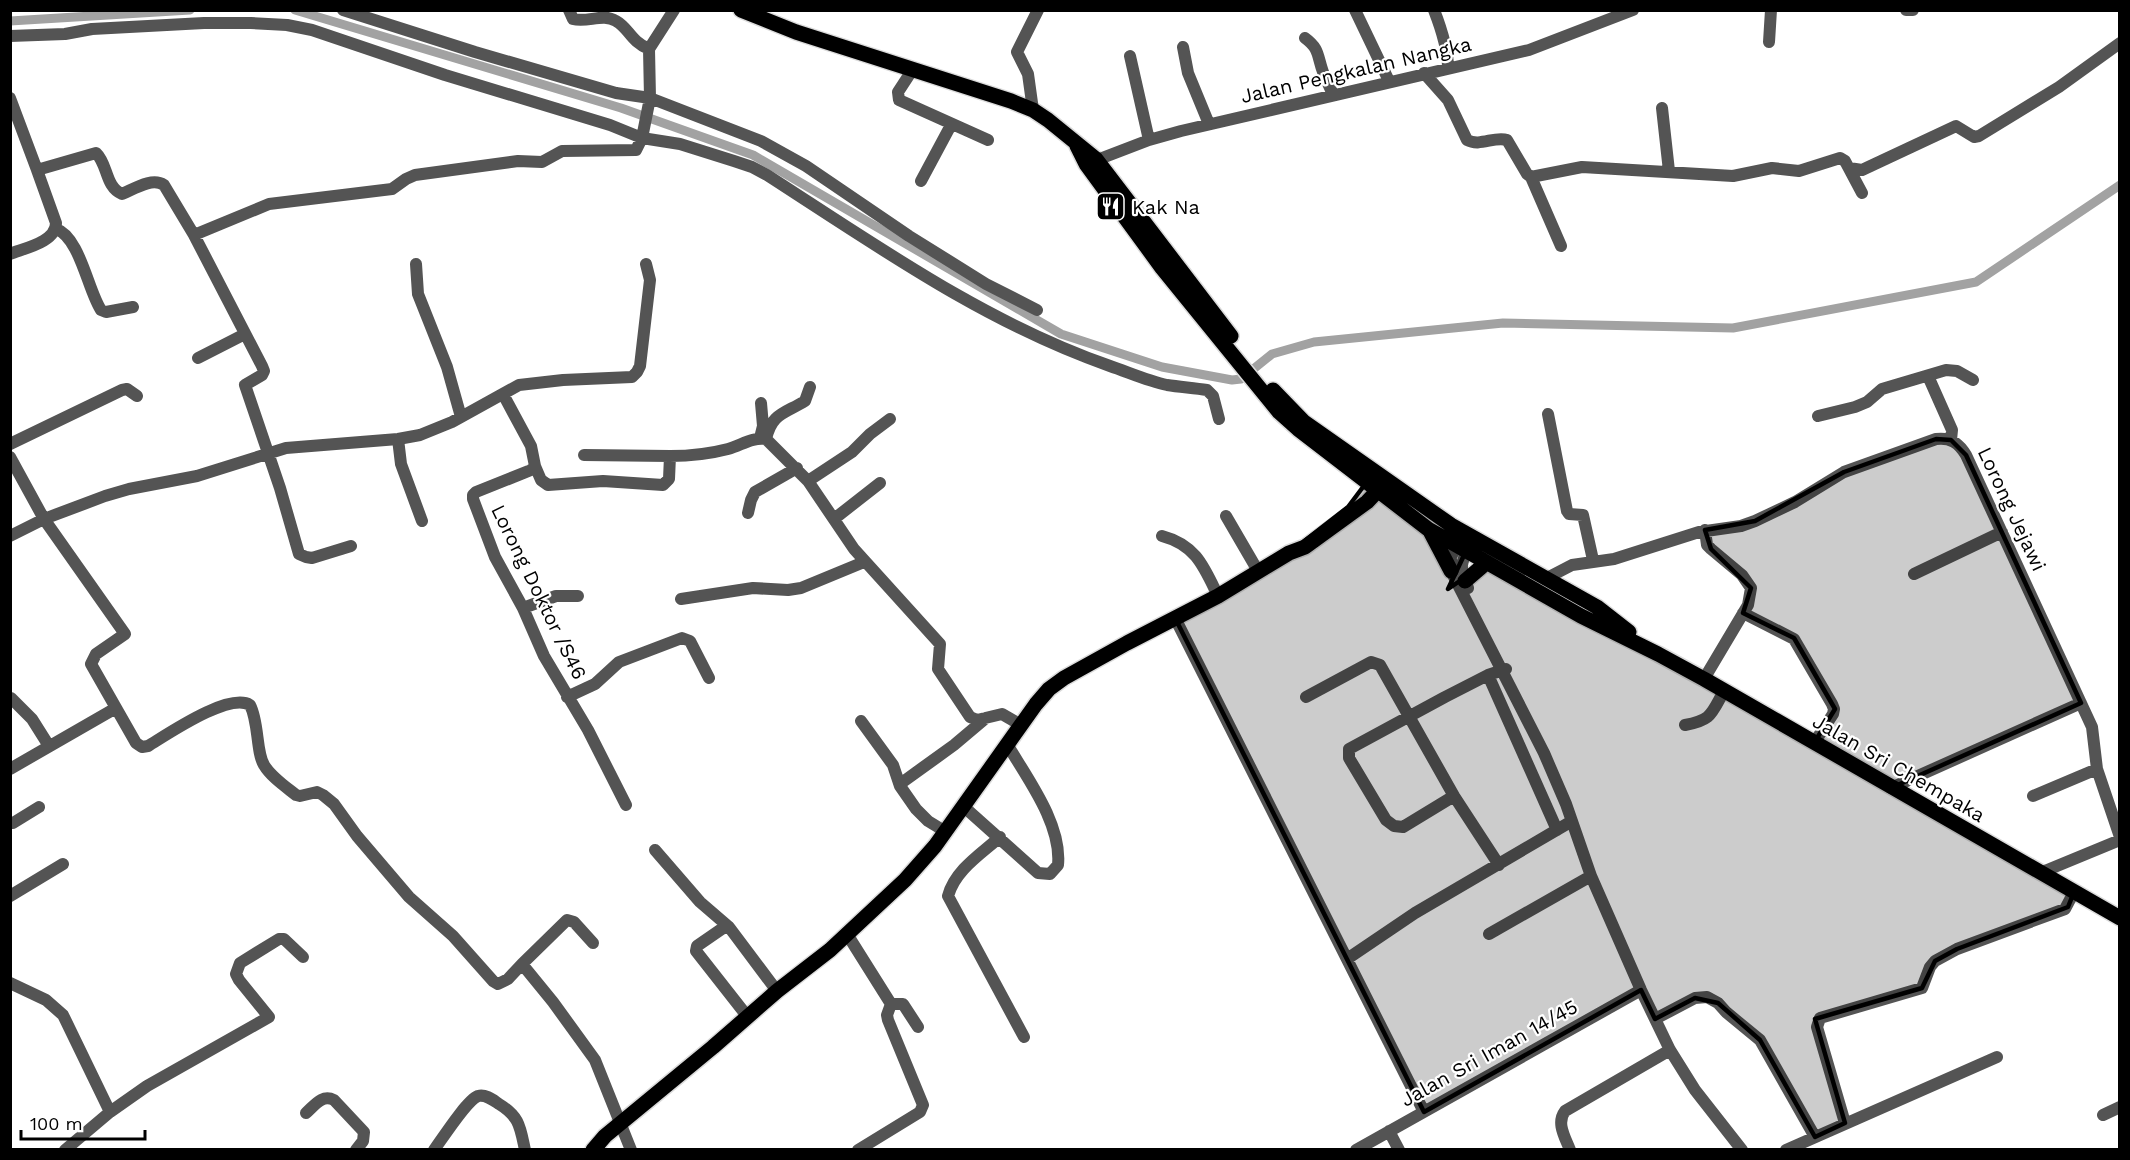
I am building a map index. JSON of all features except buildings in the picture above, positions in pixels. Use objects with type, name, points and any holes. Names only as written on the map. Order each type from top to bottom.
[{"type":"main road","points":[[741,10],[778,26],[1011,101],[1033,110],[1048,120],[1091,162],[1162,268],[1238,355],[1298,429],[1465,542],[1486,563],[1581,616],[1658,654]]},
{"type":"main road","points":[[1262,387],[1376,481],[1428,529],[1451,571]]},
{"type":"main road","points":[[593,1149],[747,1016],[830,950],[905,880],[928,855],[1049,689],[1064,678],[1218,596],[1289,553],[1305,546],[1367,502],[1376,481]]},
{"type":"main road","points":[[1428,529],[1465,542],[1545,579],[1597,607],[1658,654]]},
{"type":"main road","points":[[1465,581],[1486,563]]},
{"type":"main road","name":"Jalan Sri Chempaka","points":[[1658,654],[2120,918]]},
{"type":"street","points":[[343,10],[649,102],[751,137],[815,171],[986,284],[1037,310]]},
{"type":"street","points":[[569,10],[573,19],[608,18],[615,20],[633,40],[649,50]]},
{"type":"street","points":[[194,235],[270,204],[392,189],[415,175],[512,162],[542,162],[562,151],[636,150],[643,134],[649,102],[649,50],[674,10]]},
{"type":"street","points":[[1033,110],[1028,74],[1017,52],[1038,10]]},
{"type":"street","points":[[1355,10],[1389,81]]},
{"type":"street","points":[[1434,10],[1448,58],[1448,68]]},
{"type":"street","name":"Jalan Pengkalan Nangka","points":[[1091,162],[1149,140],[1209,124],[1529,50],[1633,10]]},
{"type":"street","points":[[1769,42],[1771,10]]},
{"type":"street","points":[[1906,10],[1913,10]]},
{"type":"street","points":[[10,36],[204,23],[287,25],[312,30],[435,72],[680,144],[752,167],[890,255],[1022,330],[1067,351],[1165,385],[1207,390],[1213,396],[1219,419]]},
{"type":"street","points":[[1305,38],[1314,44],[1333,94]]},
{"type":"street","points":[[1848,168],[1862,170],[1954,127],[1959,126],[1974,137],[1979,136],[2059,87],[2120,43]]},
{"type":"street","points":[[1183,47],[1188,74],[1209,124]]},
{"type":"street","points":[[1130,56],[1149,140]]},
{"type":"street","points":[[913,69],[898,92],[897,98],[912,107],[988,140]]},
{"type":"street","points":[[1424,73],[1448,100],[1467,140],[1474,143],[1507,140],[1531,177],[1561,246]]},
{"type":"street","points":[[10,98],[56,223],[56,229],[51,236],[10,254]]},
{"type":"street","points":[[1662,108],[1669,171]]},
{"type":"street","points":[[921,181],[951,124]]},
{"type":"street","points":[[37,170],[96,153],[100,157],[111,186],[117,192],[122,194],[153,182],[164,185],[194,235],[264,371],[262,375],[244,385],[269,454],[300,554],[306,558],[312,558],[351,546]]},
{"type":"street","points":[[1531,177],[1582,166],[1733,176],[1772,168],[1799,171],[1840,158],[1845,161],[1862,193]]},
{"type":"street","points":[[56,229],[62,231],[76,252],[100,310],[106,312],[133,307]]},
{"type":"street","points":[[416,264],[418,294],[447,367],[461,417]]},
{"type":"street","points":[[10,536],[44,519],[129,489],[197,476],[286,448],[398,439],[420,435],[461,417],[519,386],[532,383],[632,376],[637,372],[650,280],[646,264]]},
{"type":"street","points":[[198,358],[246,334]]},
{"type":"street","points":[[1818,416],[1867,402],[1882,389],[1952,370],[1963,373],[1973,380]]},
{"type":"street","points":[[1928,376],[1952,430],[1951,440]]},
{"type":"street","points":[[584,455],[694,456],[730,449],[763,439],[771,423],[805,400],[810,387]]},
{"type":"street","points":[[10,444],[122,390],[127,389],[137,396]]},
{"type":"street","points":[[503,394],[531,446],[535,466],[541,480],[548,484],[603,481],[663,485],[669,479],[670,456]]},
{"type":"street","points":[[761,403],[763,439],[797,468],[854,549],[940,644],[938,669],[970,717],[977,720],[1002,714],[1021,725]]},
{"type":"street","points":[[1548,414],[1566,511],[1569,514],[1583,515],[1593,560]]},
{"type":"street","points":[[808,482],[852,452],[890,419]]},
{"type":"street","points":[[398,439],[401,464],[422,521]]},
{"type":"street","name":"Lorong Jejawi","points":[[1545,579],[1572,564],[1614,559],[1704,530],[1741,526],[1795,502],[1844,472],[1936,439],[1951,440],[1962,448],[1966,455],[2092,728],[2097,769],[2120,838]]},
{"type":"street","points":[[10,457],[44,519],[125,634],[96,654],[92,664],[136,743],[145,747],[204,713],[242,702],[250,705],[259,735],[262,761],[267,769],[296,795],[303,796],[317,792],[334,804],[357,836],[409,897],[453,936],[493,981],[498,984],[504,982],[567,920],[574,922],[593,942]]},
{"type":"street","name":"Lorong Doktor /S46","points":[[535,466],[531,470],[476,492],[472,497],[495,556],[524,608],[544,656],[588,730],[626,805]]},
{"type":"street","points":[[748,513],[755,492],[797,468]]},
{"type":"street","points":[[834,519],[880,483]]},
{"type":"street","points":[[1226,516],[1258,571]]},
{"type":"street","points":[[1704,530],[1707,545],[1742,575],[1751,588],[1749,603],[1704,680]]},
{"type":"street","points":[[1914,574],[2002,532]]},
{"type":"street","points":[[1162,536],[1186,546],[1202,563],[1218,596]]},
{"type":"street","points":[[1465,542],[1451,557],[1451,571],[1503,669]]},
{"type":"street","points":[[1465,542],[1461,572],[1509,683],[1535,735],[1572,821],[1591,876],[1641,990],[1670,1050],[1695,1090],[1742,1149]]},
{"type":"street","points":[[681,599],[753,588],[788,590],[801,588],[864,561]]},
{"type":"street","points":[[524,608],[556,596],[578,596]]},
{"type":"street","points":[[1743,613],[1794,639],[1832,704],[1833,714],[1814,743]]},
{"type":"street","points":[[1175,618],[1424,1112]]},
{"type":"street","points":[[567,697],[595,684],[619,662],[682,638],[690,641],[709,678]]},
{"type":"street","points":[[1306,698],[1374,662],[1383,668],[1454,796],[1499,865]]},
{"type":"street","points":[[1454,796],[1404,826],[1396,827],[1386,820],[1349,758],[1348,751],[1351,747],[1503,669]]},
{"type":"street","points":[[1488,675],[1557,830]]},
{"type":"street","points":[[1685,725],[1707,719],[1724,691]]},
{"type":"street","points":[[11,698],[32,719],[49,746]]},
{"type":"street","points":[[1891,788],[2081,703]]},
{"type":"street","points":[[10,769],[116,708]]},
{"type":"street","points":[[1506,716],[1523,710]]},
{"type":"street","points":[[900,784],[987,718]]},
{"type":"street","points":[[861,721],[893,765],[900,784],[916,809],[928,821],[945,831]]},
{"type":"street","points":[[1519,744],[1535,735]]},
{"type":"street","points":[[963,806],[1038,873],[1050,874],[1058,865],[1057,839],[1037,795],[1007,744]]},
{"type":"street","points":[[2033,796],[2097,769]]},
{"type":"street","points":[[11,822],[39,807]]},
{"type":"street","points":[[1347,959],[1413,913],[1572,821]]},
{"type":"street","points":[[1000,837],[961,873],[951,885],[948,896],[1024,1037]]},
{"type":"street","points":[[2040,873],[2120,838]]},
{"type":"street","points":[[655,850],[700,902],[729,927],[777,991]]},
{"type":"street","points":[[10,896],[63,864]]},
{"type":"street","points":[[1489,934],[1591,876]]},
{"type":"street","points":[[1845,1123],[1817,1027],[1820,1018],[1922,988],[1935,961],[1957,949],[2065,909],[2074,892]]},
{"type":"street","points":[[729,927],[726,926],[698,946],[696,951],[747,1016]]},
{"type":"street","points":[[847,934],[891,1004],[905,1006],[918,1027]]},
{"type":"street","points":[[65,1149],[147,1086],[269,1017],[239,980],[236,974],[240,963],[279,939],[284,939],[303,957]]},
{"type":"street","points":[[522,964],[595,1060],[631,1149]]},
{"type":"street","points":[[10,983],[45,1000],[63,1015],[110,1113]]},
{"type":"street","name":"Jalan Sri Iman 14/45","points":[[1356,1149],[1641,990]]},
{"type":"street","points":[[1655,1019],[1695,998],[1707,997],[1718,1003],[1760,1040],[1815,1137]]},
{"type":"street","points":[[858,1149],[923,1109],[922,1101],[888,1020],[887,1015],[891,1004]]},
{"type":"street","points":[[1570,1149],[1562,1127],[1562,1116],[1565,1111],[1670,1050]]},
{"type":"street","points":[[1786,1149],[1997,1057]]},
{"type":"street","points":[[434,1149],[474,1098],[486,1096],[515,1115],[520,1125],[525,1149]]},
{"type":"street","points":[[306,1113],[322,1098],[334,1100],[364,1132],[363,1142],[356,1149]]},
{"type":"street","points":[[2103,1115],[2120,1107]]},
{"type":"street","points":[[1389,1131],[1399,1149]]},
{"type":"highlighted area","points":[[1936,439],[1951,440],[1966,455],[2081,703],[1891,788],[2074,892],[2068,907],[1957,949],[1935,961],[1922,988],[1815,1019],[1845,1123],[1815,1137],[1760,1040],[1718,1003],[1695,998],[1655,1019],[1641,990],[1424,1112],[1175,618],[1289,553],[1348,507],[1366,483],[1377,491],[1387,480],[1464,532],[1456,546],[1466,551],[1448,589],[1486,563],[1814,743],[1835,709],[1794,638],[1743,613],[1751,588],[1711,549],[1705,530],[1755,521],[1844,472]]},
{"type":"waterway","points":[[10,21],[190,10]]},
{"type":"waterway","points":[[295,10],[621,108],[753,155],[1061,334],[1162,367],[1232,380],[1241,379],[1272,354],[1314,342],[1503,323],[1733,328],[1976,282],[2120,185]]},
{"type":"place","name":"Kak Na","points":[[1111,207]]}]
